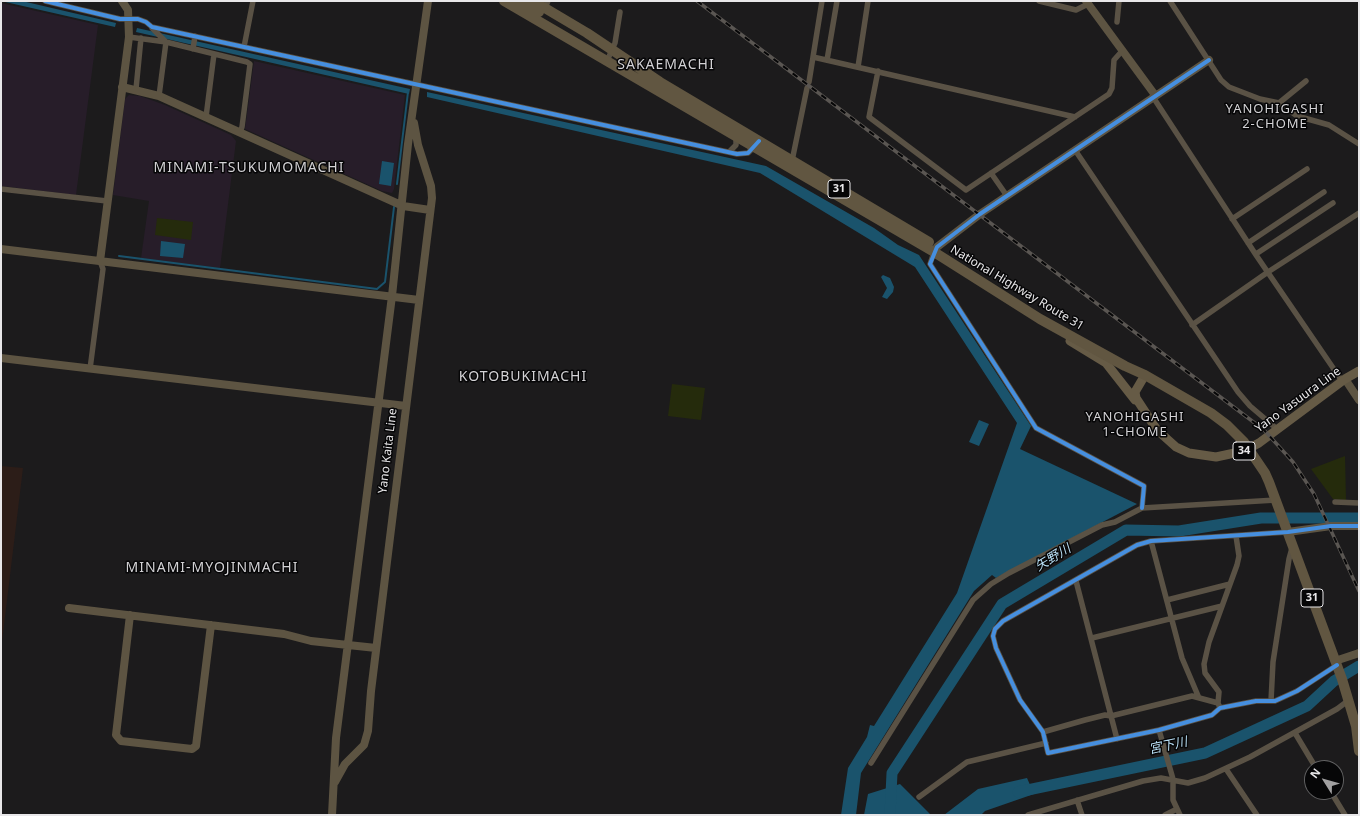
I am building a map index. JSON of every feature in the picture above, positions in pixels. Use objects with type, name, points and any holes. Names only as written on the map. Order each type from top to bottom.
[{"type":"highway","name":"National Highway Route 31","points":[[504,1],[660,82],[757,144],[936,249],[1040,320],[1125,366],[1145,375],[1211,413],[1244,442],[1265,473],[1342,679],[1356,726],[1359,750]]},
{"type":"highway","points":[[520,1],[610,55]]},
{"type":"highway","name":"National Highway Route 31","points":[[533,1],[547,5],[610,55],[736,137],[757,144],[792,161],[1040,312],[1129,362],[1145,375]]},
{"type":"main road","name":"34","points":[[1040,320],[1070,341],[1106,363],[1141,407]]},
{"type":"main road","name":"Yano Yasuura Line","points":[[1145,375],[1135,392],[1136,398],[1157,430],[1176,447],[1203,456],[1216,457],[1244,451],[1259,443],[1344,380],[1359,371]]},
{"type":"street","points":[[44,1],[120,19],[146,22],[164,41],[159,96]]},
{"type":"street","points":[[90,369],[103,269],[100,261],[129,37],[128,10],[122,1]]},
{"type":"street","points":[[244,47],[253,1]]},
{"type":"street","name":"Yano Kaita Line","points":[[332,815],[336,738],[349,645],[403,206],[408,144],[418,85],[428,1]]},
{"type":"street","points":[[809,82],[822,1]]},
{"type":"street","points":[[827,60],[837,1]]},
{"type":"street","points":[[858,67],[868,1]]},
{"type":"street","points":[[1039,1],[1076,10],[1087,3],[1154,96],[1248,243],[1359,400]]},
{"type":"street","points":[[1117,22],[1119,1]]},
{"type":"street","points":[[1170,1],[1221,80],[1229,87],[1260,99],[1278,103],[1297,116],[1329,125],[1359,144]]},
{"type":"street","points":[[610,55],[620,12]]},
{"type":"street","points":[[153,29],[244,47],[729,152],[745,155],[757,144]]},
{"type":"street","points":[[129,37],[164,41],[248,62],[250,64],[242,127],[240,132]]},
{"type":"street","points":[[136,89],[141,38]]},
{"type":"street","points":[[193,48],[195,38]]},
{"type":"street","points":[[878,72],[869,117],[966,190],[1109,94],[1112,88],[1114,60],[1122,51]]},
{"type":"street","points":[[206,117],[214,54]]},
{"type":"street","points":[[813,57],[1075,117]]},
{"type":"street","points":[[1142,508],[1144,486],[1036,428],[930,264],[936,249],[1007,196],[1209,60]]},
{"type":"street","points":[[1278,103],[1306,81]]},
{"type":"street","points":[[122,87],[136,89],[159,96],[403,206],[430,210]]},
{"type":"street","points":[[792,161],[807,88]]},
{"type":"street","name":"Yano Kaita Line","points":[[334,786],[342,768],[361,749],[367,736],[376,648],[430,210],[431,186],[416,140],[414,109]]},
{"type":"street","points":[[729,152],[735,147],[736,137]]},
{"type":"street","points":[[1075,150],[1238,392],[1250,406],[1278,429]]},
{"type":"street","points":[[1232,219],[1307,169]]},
{"type":"street","points":[[991,173],[1007,196]]},
{"type":"street","points":[[1,188],[108,201]]},
{"type":"street","points":[[1248,243],[1324,192]]},
{"type":"street","points":[[1256,254],[1333,202]]},
{"type":"street","points":[[1192,325],[1268,272],[1359,213]]},
{"type":"street","points":[[1,248],[419,300]]},
{"type":"street","points":[[1,358],[406,406]]},
{"type":"street","points":[[871,763],[973,600],[992,584],[1009,573],[1102,526],[1115,522],[1142,508],[1277,502]]},
{"type":"street","points":[[1335,502],[1359,503]]},
{"type":"street","points":[[1236,536],[1239,556],[1209,642],[1204,664],[1205,673],[1219,692],[1219,706],[1212,715],[1159,730],[1048,753],[1043,732],[1020,700],[996,648],[993,636],[995,629],[1003,621],[1076,581],[1137,545],[1151,541],[1236,536],[1331,526],[1359,526]]},
{"type":"street","points":[[1151,541],[1182,658],[1199,698]]},
{"type":"street","points":[[1271,701],[1273,662],[1289,559],[1293,546]]},
{"type":"street","points":[[1076,581],[1092,638],[1116,739]]},
{"type":"street","points":[[1167,600],[1230,584]]},
{"type":"street","points":[[1092,638],[1222,606]]},
{"type":"street","points":[[68,608],[284,634],[311,641],[376,648]]},
{"type":"street","points":[[130,615],[116,735],[121,741],[128,742],[192,749],[196,746],[211,625]]},
{"type":"street","points":[[1043,732],[1105,715],[1111,716],[1192,696],[1219,706],[1256,701],[1271,701],[1298,691],[1359,652]]},
{"type":"street","points":[[1028,815],[1143,781],[1161,778],[1173,779],[1188,783],[1205,778],[1295,733],[1337,709],[1349,700]]},
{"type":"street","points":[[1159,730],[1173,779],[1173,800],[1180,815]]},
{"type":"street","points":[[1295,733],[1311,760]]},
{"type":"street","points":[[919,797],[967,762],[1046,743]]},
{"type":"street","points":[[1226,768],[1257,815]]},
{"type":"street","points":[[1077,800],[1082,815]]},
{"type":"street","points":[[1336,800],[1345,815]]},
{"type":"street","points":[[1165,815],[1177,809]]},
{"type":"shaded area","points":[[1,3],[98,25],[76,195],[1,186]]},
{"type":"shaded area","points":[[254,61],[405,95],[394,189],[392,193],[382,191],[245,129]]},
{"type":"shaded area","points":[[129,95],[140,96],[165,105],[231,135],[236,141],[220,268],[141,258],[149,201],[113,195],[125,99]]},
{"type":"shaded area","points":[[1,466],[23,468],[1,650]]},
{"type":"green space","points":[[157,218],[193,222],[191,240],[155,235]]},
{"type":"green space","points":[[672,384],[705,388],[701,420],[668,416]]},
{"type":"green space","points":[[1345,456],[1346,500],[1333,499],[1311,469]]},
{"type":"water","points":[[1,1],[22,1],[116,23],[115,27]]},
{"type":"water","points":[[137,28],[410,89],[409,94],[136,32]]},
{"type":"water","points":[[427,92],[766,166],[874,228],[898,245],[919,255],[1031,426],[1020,449],[1137,504],[996,578],[992,575],[974,591],[861,773],[856,815],[841,815],[848,768],[867,737],[870,725],[874,726],[957,593],[1017,423],[915,267],[760,173],[427,97]]},
{"type":"water","points":[[382,161],[394,163],[391,186],[379,184]]},
{"type":"water","points":[[161,241],[185,244],[183,258],[160,256]]},
{"type":"water","points":[[883,275],[890,278],[894,287],[893,292],[887,299],[882,297],[887,288],[881,277]]},
{"type":"water","points":[[979,420],[989,424],[979,446],[969,442]]},
{"type":"water","points":[[1027,778],[1034,794],[985,811],[981,815],[944,815],[978,789]]},
{"type":"water","points":[[900,784],[931,815],[864,815],[868,794]]},
{"type":"waterway","points":[[397,184],[408,92]]},
{"type":"waterway","points":[[119,256],[377,289],[385,282],[394,207]]},
{"type":"waterway","name":"矢野川","points":[[890,815],[892,773],[1002,604],[1126,530],[1179,531],[1261,518],[1359,518]]},
{"type":"waterway","name":"宮下川","points":[[1018,792],[1205,753],[1307,706],[1334,681],[1359,666]]},
{"type":"railway","points":[[697,1],[1264,430],[1293,462],[1314,494],[1359,591]]},
{"type":"cycle path","points":[[45,1],[120,19],[138,19],[146,22],[152,27],[737,154],[748,153],[759,141]]},
{"type":"cycle path","points":[[1142,508],[1144,486],[1036,428],[930,264],[937,247],[980,214],[1209,60]]},
{"type":"cycle path","points":[[1337,665],[1297,691],[1275,701],[1256,701],[1220,708],[1212,715],[1159,730],[1048,753],[1043,732],[1020,700],[996,648],[993,636],[995,629],[1003,621],[1137,545],[1151,541],[1288,532],[1331,526],[1359,526]]},
{"type":"district","name":"SAKAEMACHI","points":[[666,65]]},
{"type":"district","name":"YANOHIGASHI 2-CHOME","points":[[1275,116]]},
{"type":"district","name":"MINAMI-TSUKUMOMACHI","points":[[249,168]]},
{"type":"district","name":"KOTOBUKIMACHI","points":[[523,377]]},
{"type":"district","name":"YANOHIGASHI 1-CHOME","points":[[1135,424]]},
{"type":"district","name":"MINAMI-MYOJINMACHI","points":[[212,568]]}]
